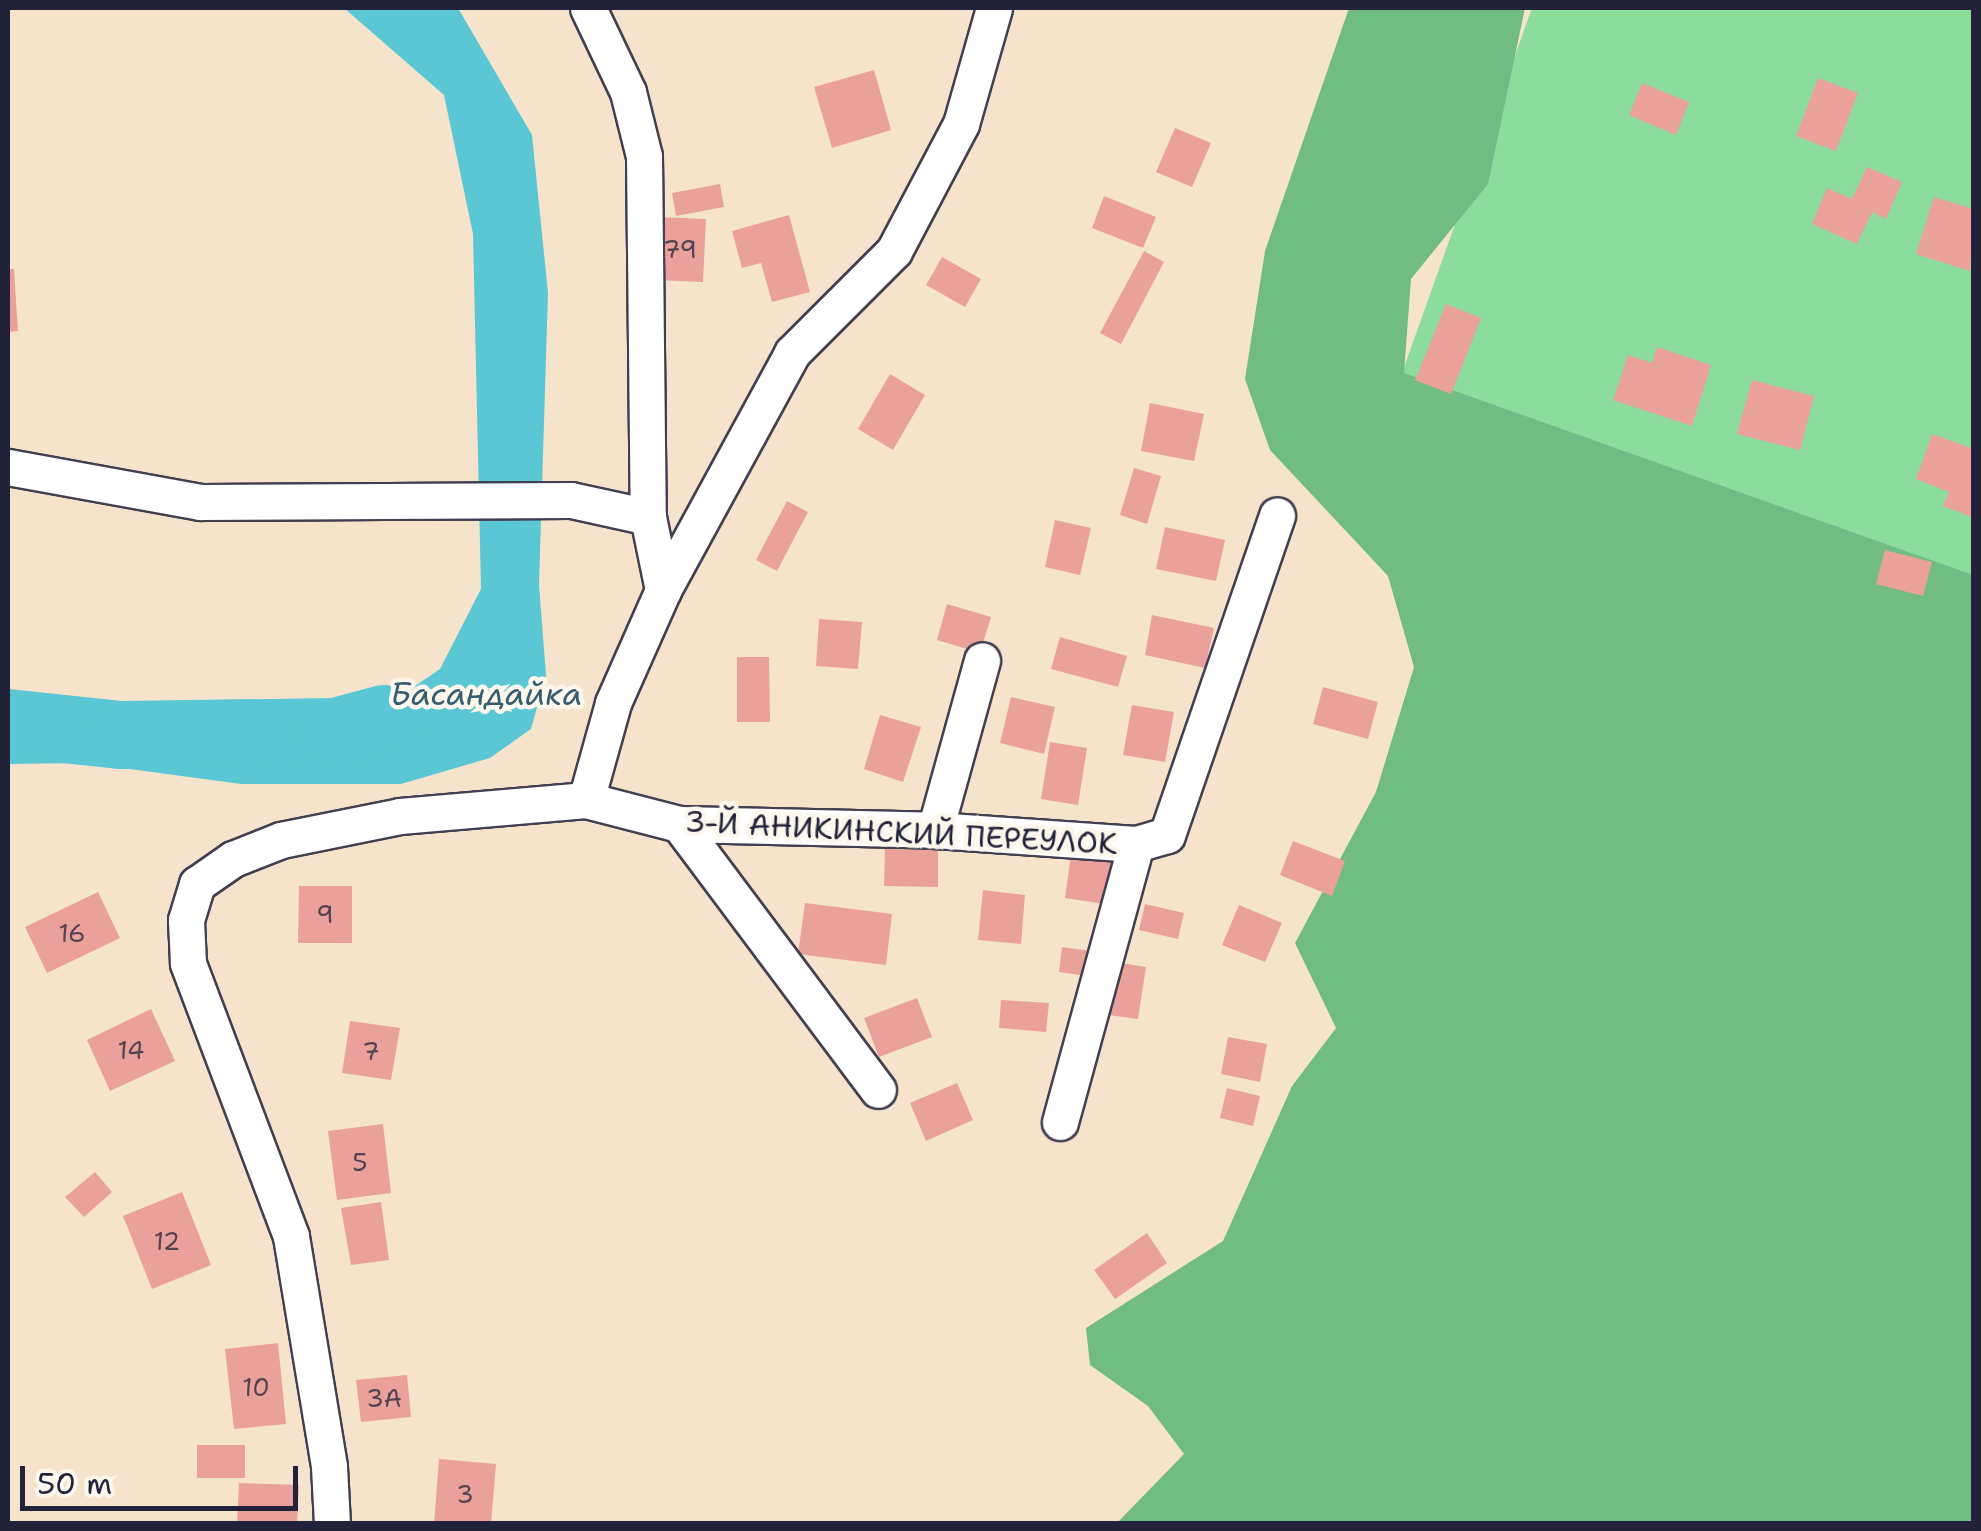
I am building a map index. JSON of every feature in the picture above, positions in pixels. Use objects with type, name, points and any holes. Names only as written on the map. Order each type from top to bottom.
[{"type":"street","points":[[588,8],[628,92],[644,156],[648,517],[663,590]]},
{"type":"street","points":[[586,800],[612,703],[663,590],[792,353],[894,252],[961,124],[994,8]]},
{"type":"street","points":[[8,467],[200,502],[434,504],[571,500],[648,517]]},
{"type":"street","name":"3-Й АНИКИНСКИЙ ПЕРЕУЛОК","points":[[332,1524],[329,1466],[291,1236],[188,963],[188,901],[196,884],[234,860],[281,840],[400,816],[586,800],[678,824],[935,830],[1136,844],[1167,836],[1277,515]]},
{"type":"street","points":[[935,830],[982,660]]},
{"type":"street","points":[[678,824],[878,1090]]},
{"type":"street","points":[[1060,1122],[1136,844]]},
{"type":"green space","points":[[1349,8],[1525,8],[1488,184],[1411,279],[1404,373],[1973,575],[1973,1523],[1117,1523],[1184,1454],[1148,1406],[1090,1365],[1086,1328],[1223,1241],[1292,1086],[1336,1028],[1295,943],[1376,792],[1414,667],[1388,576],[1270,450],[1245,379],[1265,251]]},
{"type":"green space","points":[[1532,8],[1973,8],[1973,601],[1391,404]]},
{"type":"water","name":"Басандайка","points":[[344,8],[458,8],[532,135],[548,293],[539,585],[546,675],[531,729],[490,758],[401,784],[241,784],[85,763],[8,764],[8,711],[254,741],[368,718],[440,669],[481,589],[473,234],[444,95]]},
{"type":"building","points":[[874,70],[891,130],[832,148],[814,87]]},
{"type":"building","points":[[1818,78],[1858,93],[1836,151],[1796,136]]},
{"type":"building","points":[[1642,83],[1689,102],[1676,135],[1629,115]]},
{"type":"building","points":[[1175,128],[1211,143],[1192,187],[1156,172]]},
{"type":"building","points":[[1867,167],[1902,182],[1886,219],[1872,212],[1857,244],[1812,224],[1827,188],[1852,199]]},
{"type":"building","points":[[720,184],[724,207],[676,216],[672,193]]},
{"type":"building","points":[[1104,196],[1156,217],[1143,248],[1092,228]]},
{"type":"building","points":[[1934,197],[1974,209],[1970,271],[1916,254]]},
{"type":"building","points":[[789,215],[810,292],[772,302],[761,263],[742,268],[732,231]]},
{"type":"building","points":[[658,217],[706,219],[703,282],[655,280]]},
{"type":"building","points":[[1144,251],[1164,262],[1121,344],[1100,333]]},
{"type":"building","points":[[942,257],[981,279],[965,307],[926,285]]},
{"type":"building","points":[[8,269],[14,269],[18,331],[8,332]]},
{"type":"building","points":[[1446,304],[1481,318],[1451,394],[1415,380]]},
{"type":"building","points":[[1657,347],[1711,365],[1692,426],[1613,400],[1628,355],[1652,363]]},
{"type":"building","points":[[890,374],[925,395],[893,450],[858,429]]},
{"type":"building","points":[[1752,380],[1814,396],[1800,450],[1737,434]]},
{"type":"building","points":[[1150,403],[1204,414],[1194,461],[1141,451]]},
{"type":"building","points":[[1932,434],[1974,449],[1974,518],[1943,506],[1949,492],[1916,479]]},
{"type":"building","points":[[1134,468],[1161,476],[1147,524],[1120,515]]},
{"type":"building","points":[[787,501],[808,512],[777,571],[756,560]]},
{"type":"building","points":[[1055,520],[1091,528],[1080,575],[1045,567]]},
{"type":"building","points":[[1165,527],[1225,540],[1216,581],[1156,569]]},
{"type":"building","points":[[1885,550],[1932,562],[1923,596],[1876,584]]},
{"type":"building","points":[[947,604],[991,617],[980,653],[937,640]]},
{"type":"building","points":[[1152,615],[1214,628],[1205,668],[1145,655]]},
{"type":"building","points":[[819,619],[862,622],[858,669],[816,666]]},
{"type":"building","points":[[1060,637],[1127,656],[1118,687],[1051,669]]},
{"type":"building","points":[[737,657],[769,657],[770,722],[737,722]]},
{"type":"building","points":[[1323,687],[1378,702],[1368,739],[1313,724]]},
{"type":"building","points":[[1011,697],[1055,707],[1044,754],[1000,743]]},
{"type":"building","points":[[1132,705],[1174,712],[1165,762],[1123,755]]},
{"type":"building","points":[[880,715],[921,727],[903,782],[864,769]]},
{"type":"building","points":[[1050,742],[1087,748],[1078,805],[1041,799]]},
{"type":"building","points":[[1293,841],[1345,861],[1332,896],[1280,875]]},
{"type":"building","points":[[1072,848],[1118,854],[1111,905],[1065,898]]},
{"type":"building","points":[[885,849],[938,850],[938,887],[884,886]]},
{"type":"building","points":[[299,886],[352,886],[352,943],[298,943]]},
{"type":"building","points":[[983,890],[1025,895],[1021,944],[978,940]]},
{"type":"building","points":[[98,892],[120,938],[47,973],[25,927]]},
{"type":"building","points":[[805,903],[892,914],[886,965],[798,954]]},
{"type":"building","points":[[1145,904],[1184,913],[1178,939],[1139,930]]},
{"type":"building","points":[[1239,905],[1282,923],[1265,962],[1222,945]]},
{"type":"building","points":[[1062,947],[1091,951],[1088,976],[1059,972]]},
{"type":"building","points":[[1109,961],[1146,967],[1138,1019],[1101,1014]]},
{"type":"building","points":[[917,998],[932,1037],[879,1057],[864,1018]]},
{"type":"building","points":[[1001,1000],[1049,1003],[1046,1032],[999,1028]]},
{"type":"building","points":[[151,1009],[175,1061],[110,1091],[87,1040]]},
{"type":"building","points":[[350,1021],[400,1028],[391,1080],[342,1073]]},
{"type":"building","points":[[1228,1037],[1267,1044],[1260,1082],[1221,1074]]},
{"type":"building","points":[[957,1083],[973,1120],[926,1141],[910,1103]]},
{"type":"building","points":[[1227,1088],[1260,1096],[1253,1126],[1220,1118]]},
{"type":"building","points":[[383,1124],[391,1193],[337,1200],[328,1131]]},
{"type":"building","points":[[95,1172],[112,1192],[84,1217],[65,1197]]},
{"type":"building","points":[[182,1192],[211,1265],[152,1289],[123,1216]]},
{"type":"building","points":[[381,1202],[389,1260],[351,1265],[341,1208]]},
{"type":"building","points":[[1147,1233],[1167,1263],[1115,1299],[1094,1270]]},
{"type":"building","points":[[278,1343],[286,1424],[234,1429],[225,1349]]},
{"type":"building","points":[[407,1375],[411,1417],[361,1422],[356,1380]]},
{"type":"building","points":[[197,1445],[245,1445],[245,1478],[197,1478]]},
{"type":"building","points":[[439,1459],[496,1464],[491,1524],[434,1524]]},
{"type":"building","points":[[239,1483],[299,1485],[297,1524],[237,1524]]},
{"type":"waterway","name":"Басандайка","points":[[8,723],[120,735],[335,732],[384,719]]}]
